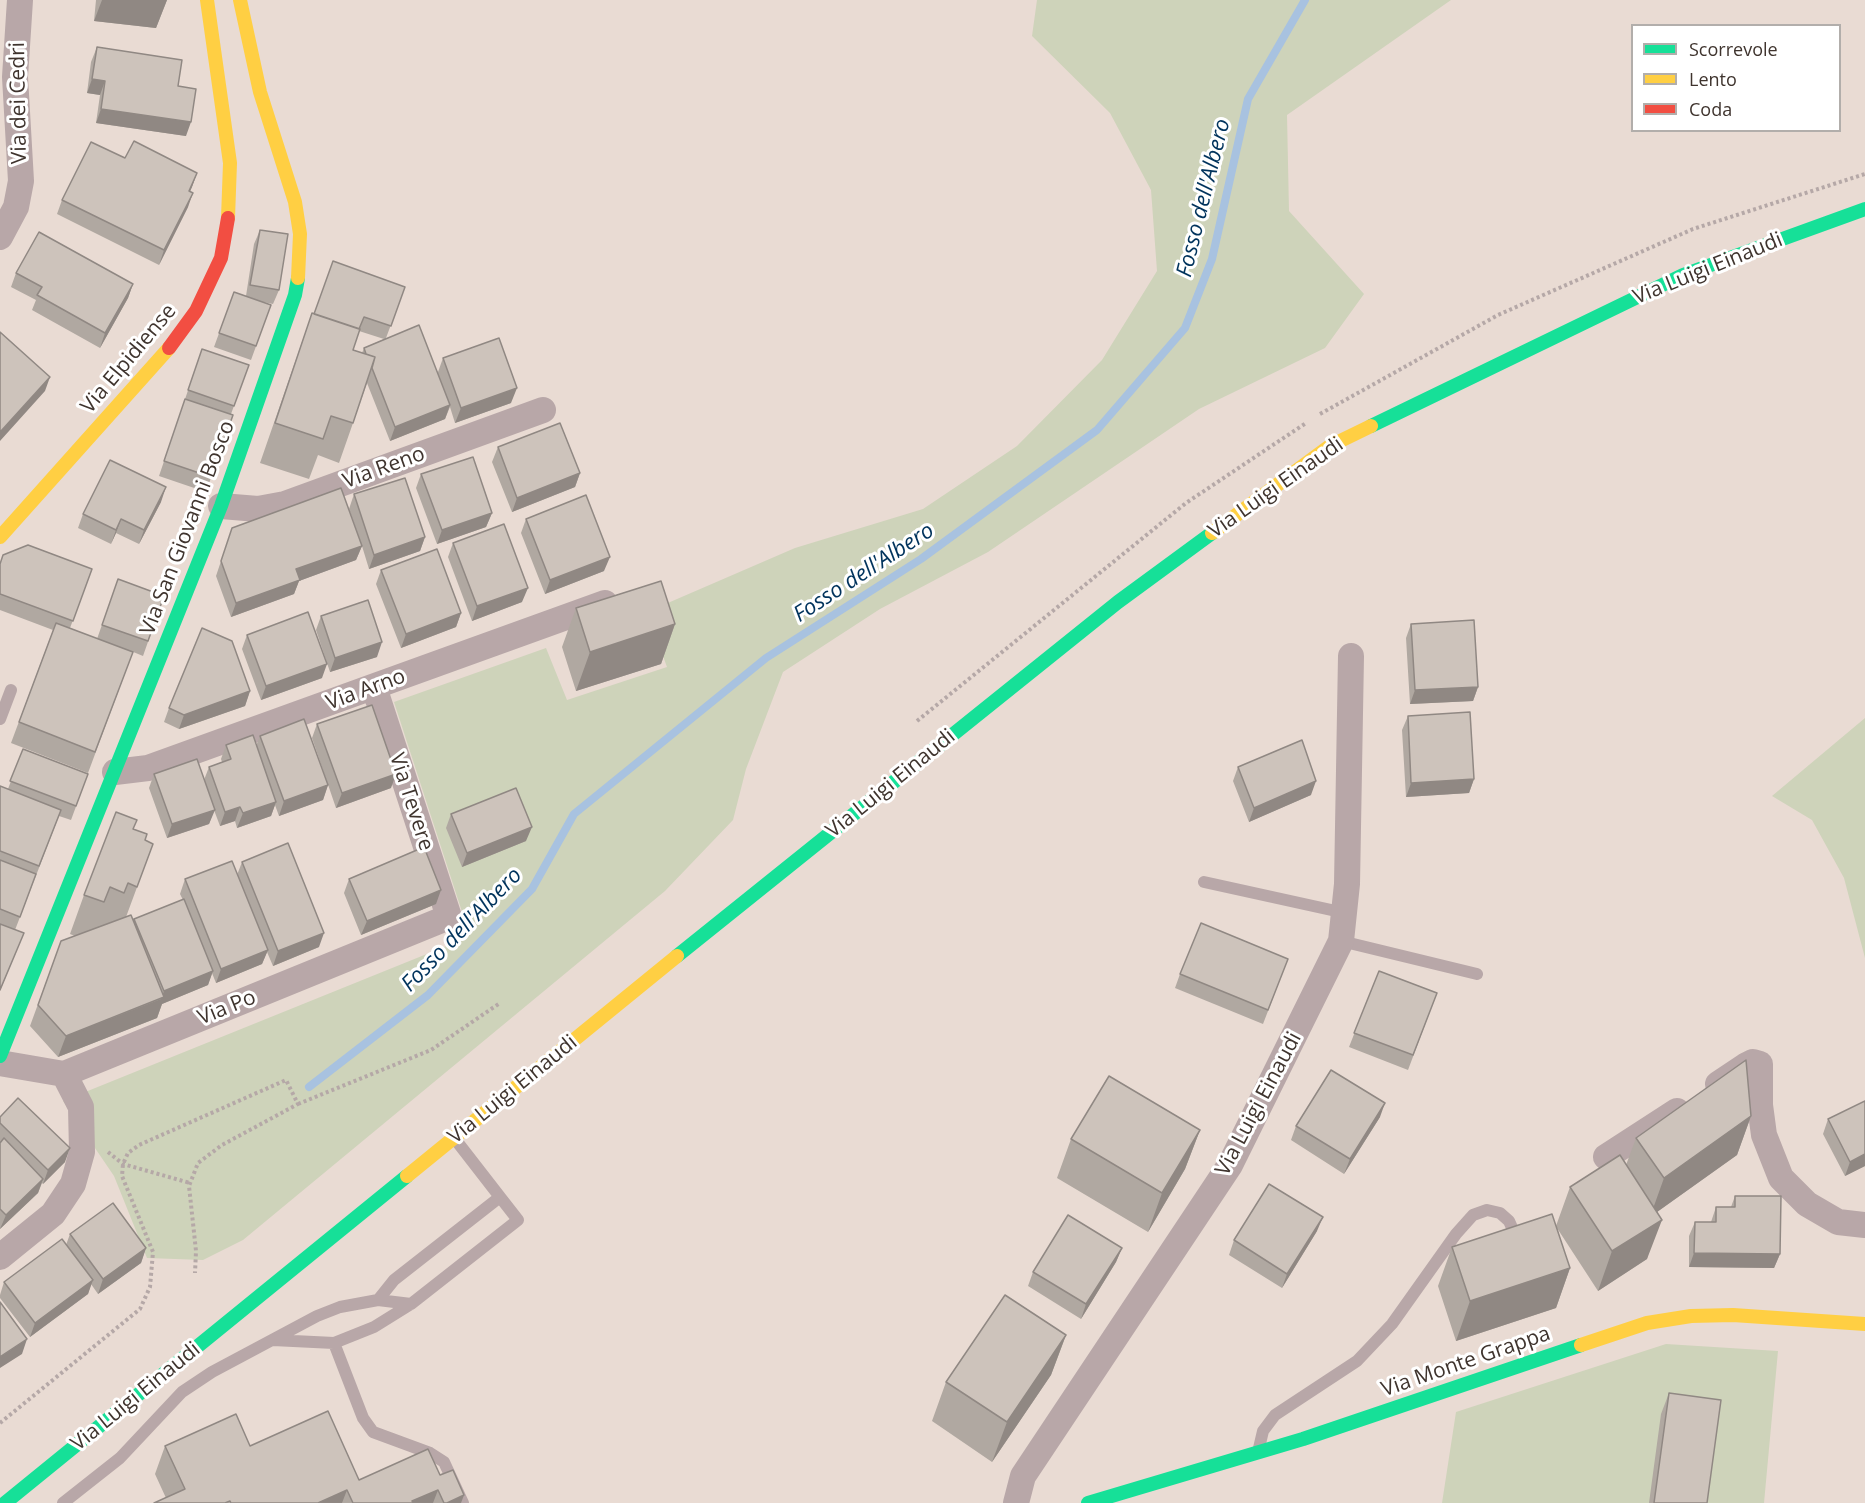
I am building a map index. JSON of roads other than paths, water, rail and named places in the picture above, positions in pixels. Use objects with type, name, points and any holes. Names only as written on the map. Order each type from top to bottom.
[{"type":"street","name":"Via dei Cedri","points":[[0,237],[15,207],[21,181],[7,76],[20,0]]},
{"type":"street","name":"Via Elpidiense","points":[[0,537],[172,345],[196,311],[221,258],[227,230],[230,163],[207,0]]},
{"type":"street","name":"Via San Giovanni Bosco","points":[[0,1056],[221,506],[295,295],[300,267],[300,234],[295,202],[260,92],[240,0]]},
{"type":"street","name":"Via Luigi Einaudi","points":[[5,1503],[661,969],[1118,602],[1330,446],[1683,275],[1865,209]]},
{"type":"street","name":"Via Reno","points":[[221,506],[258,509],[285,504],[543,410]]},
{"type":"street","name":"Via Arno","points":[[115,772],[148,768],[614,600]]},
{"type":"street","name":"Via Luigi Einaudi","points":[[1016,1503],[1023,1476],[1230,1165],[1341,941],[1346,913],[1351,656]]},
{"type":"street","name":"Via Tevere","points":[[374,687],[449,917]]},
{"type":"street","name":"Via Po","points":[[64,1074],[449,917]]},
{"type":"street","points":[[1606,1157],[1753,1062],[1760,1064],[1760,1105],[1764,1135],[1781,1178],[1807,1204],[1838,1222],[1865,1225]]},
{"type":"street","points":[[0,1063],[64,1074],[81,1107],[82,1131],[82,1152],[68,1191],[53,1214],[0,1257]]},
{"type":"street","name":"Via Monte Grappa","points":[[1088,1503],[1258,1452],[1647,1323],[1691,1316],[1733,1315],[1865,1324]]},
{"type":"lane","points":[[0,719],[11,690]]},
{"type":"lane","points":[[1204,882],[1346,913]]},
{"type":"lane","points":[[1341,941],[1477,974]]},
{"type":"lane","points":[[272,1340],[333,1343],[374,1327],[411,1304],[518,1220],[455,1138]]},
{"type":"lane","points":[[378,1300],[394,1280],[500,1197]]},
{"type":"lane","points":[[1258,1452],[1263,1431],[1275,1415],[1357,1361],[1392,1324],[1456,1234],[1473,1215],[1487,1209],[1500,1213],[1509,1221],[1518,1242]]},
{"type":"lane","points":[[63,1503],[120,1458],[182,1392],[212,1372],[317,1316],[340,1307],[378,1300],[411,1304]]},
{"type":"lane","points":[[333,1343],[363,1418],[373,1432],[430,1453],[444,1462],[463,1503]]},
{"type":"waterway","name":"Fosso dell'Albero","points":[[309,1087],[428,995],[532,889],[574,814],[766,658],[921,559],[1097,430],[1185,328],[1212,259],[1248,99],[1305,0]]}]
